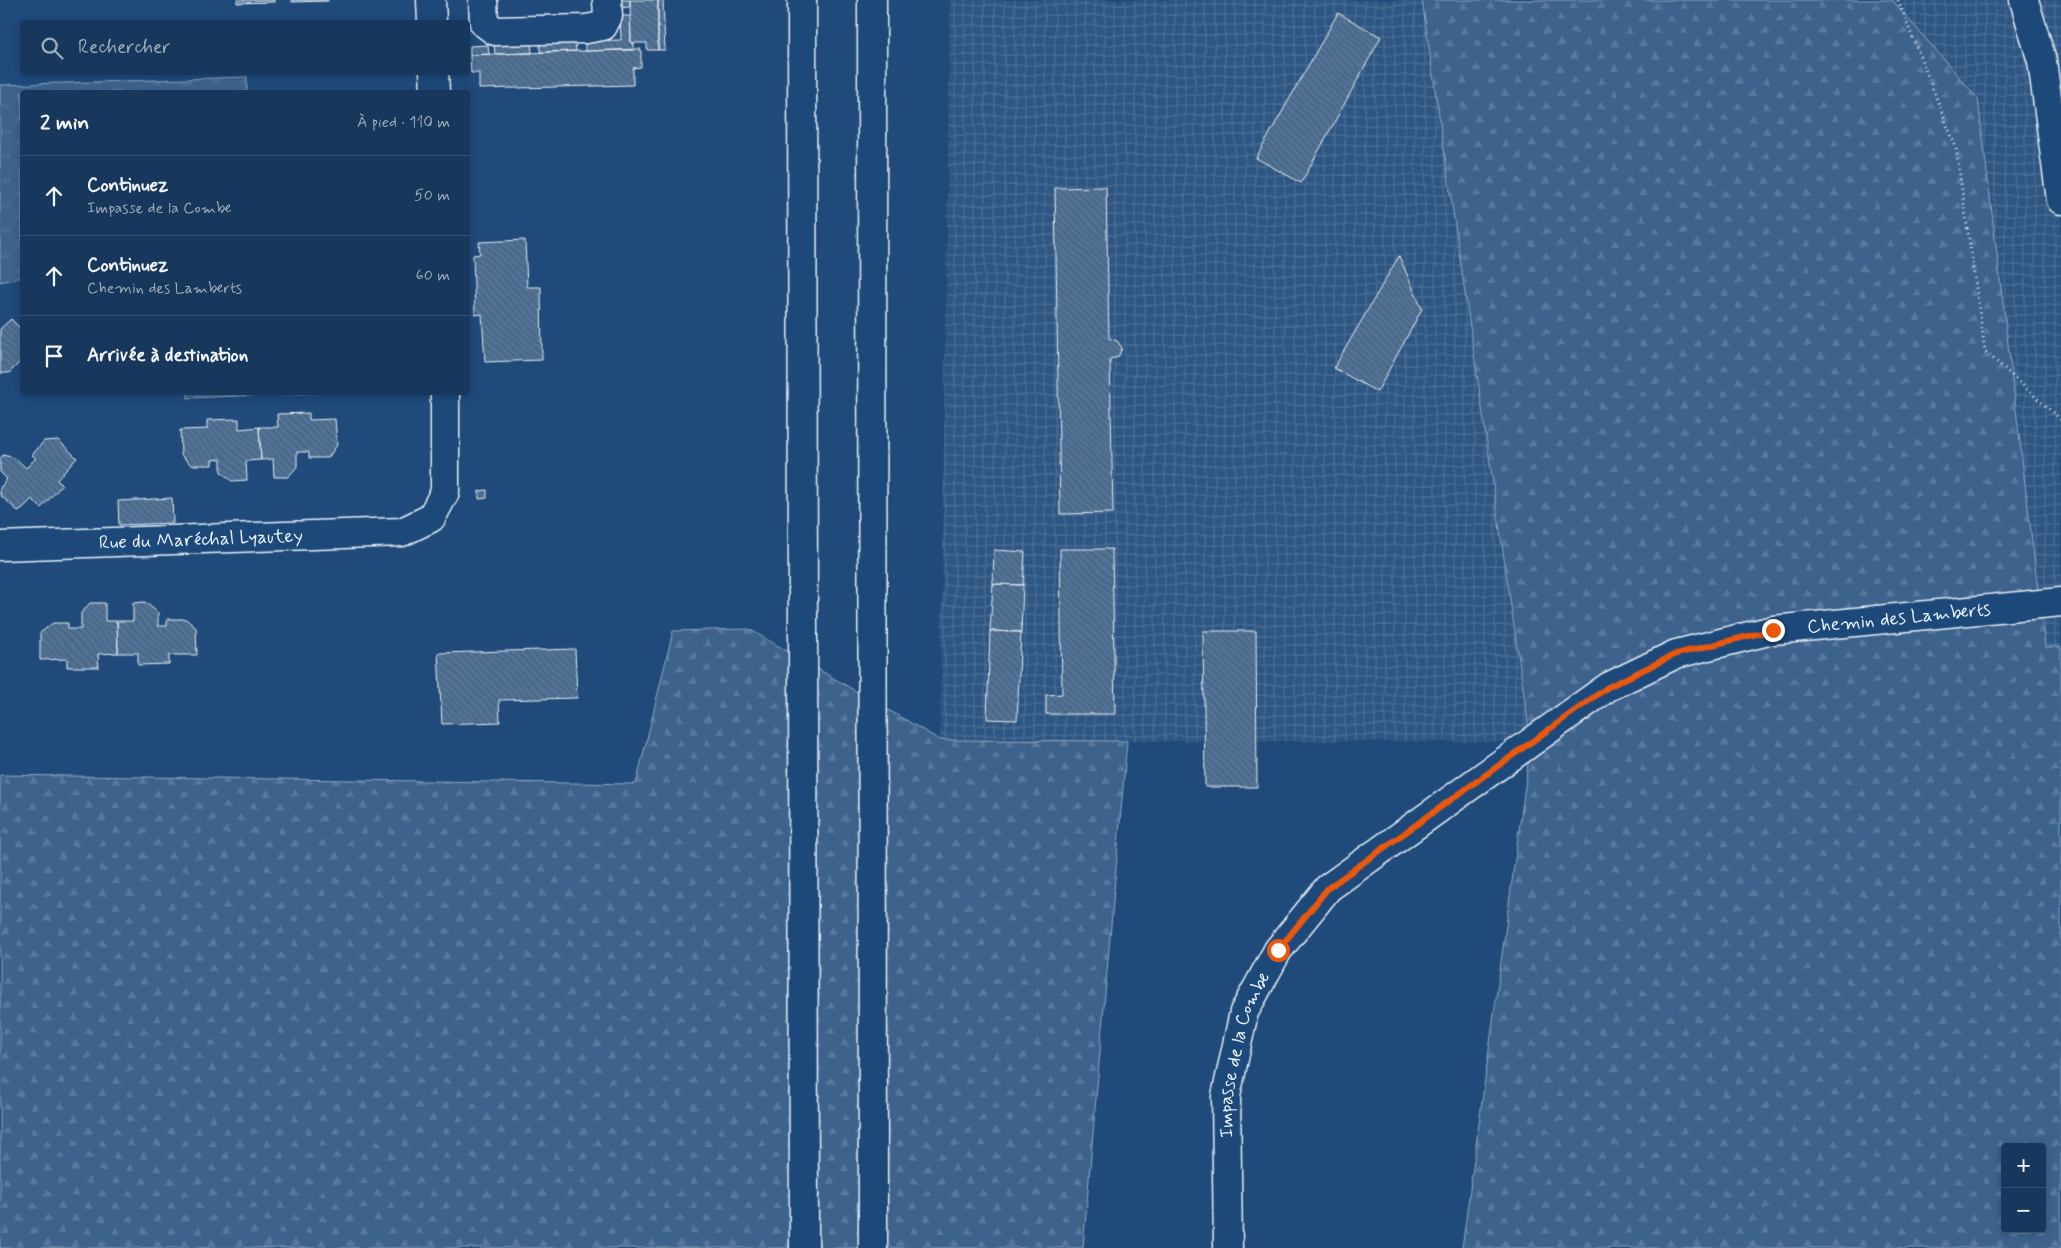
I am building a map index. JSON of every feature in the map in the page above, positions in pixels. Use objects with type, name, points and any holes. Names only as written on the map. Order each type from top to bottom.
[{"type":"main road","points":[[431,0],[432,20]]},
{"type":"main road","points":[[483,0],[484,23],[495,31],[586,29],[603,26],[608,16],[607,0]]},
{"type":"main road","points":[[802,0],[804,1248]]},
{"type":"main road","points":[[872,0],[873,1248]]},
{"type":"main road","points":[[2024,0],[2042,61],[2061,200]]},
{"type":"main road","points":[[434,75],[435,90]]},
{"type":"main road","name":"Rue du Maréchal Lyautey","points":[[0,546],[402,532],[431,518],[445,492],[445,395]]},
{"type":"main road","name":"Chemin des Lamberts","points":[[1501,762],[1608,687],[1676,654],[1773,630],[2061,602]]},
{"type":"main road","name":"Impasse de la Combe","points":[[1228,1248],[1226,1096],[1244,1012],[1278,950],[1328,888],[1501,762]]},
{"type":"path","points":[[1898,0],[1956,148],[1985,351],[2061,420]]},
{"type":"shaded area","points":[[950,0],[1422,0],[1531,742],[940,740]]},
{"type":"shaded area","points":[[1892,0],[2061,0],[2061,647],[2045,648],[1978,99]]},
{"type":"green space","points":[[1422,0],[1892,0],[1978,99],[2045,647],[2061,647],[2061,1248],[1462,1248],[1531,742]]},
{"type":"green space","points":[[247,77],[247,90],[20,90],[20,277],[0,282],[0,85]]},
{"type":"green space","points":[[188,395],[265,395],[188,398]]},
{"type":"green space","points":[[749,629],[940,740],[1127,741],[1083,1248],[0,1248],[0,775],[636,784],[673,631]]},
{"type":"building","points":[[237,0],[274,0],[274,2],[237,3]]},
{"type":"building","points":[[292,0],[328,0],[328,1],[292,2]]},
{"type":"building","points":[[619,0],[630,0],[630,7],[619,8]]},
{"type":"building","points":[[630,0],[658,0],[658,50],[647,50],[647,43],[631,43]]},
{"type":"building","points":[[658,0],[663,0],[665,50],[658,50]]},
{"type":"building","points":[[1338,13],[1381,37],[1301,183],[1256,158]]},
{"type":"building","points":[[620,16],[630,16],[631,43],[634,43],[634,50],[585,51],[585,41],[621,40]]},
{"type":"building","points":[[575,42],[576,51],[540,52],[540,43]]},
{"type":"building","points":[[531,43],[532,53],[495,54],[494,45]]},
{"type":"building","points":[[488,45],[489,54],[470,55],[470,46]]},
{"type":"building","points":[[641,49],[641,67],[633,68],[633,85],[479,89],[479,73],[471,73],[470,55]]},
{"type":"building","points":[[1106,187],[1109,338],[1117,341],[1122,348],[1118,357],[1110,359],[1113,513],[1060,514],[1055,188]]},
{"type":"building","points":[[525,240],[527,287],[541,287],[542,360],[485,362],[482,314],[475,315],[473,255],[480,254],[479,242]]},
{"type":"building","points":[[1399,256],[1422,309],[1377,392],[1334,368]]},
{"type":"building","points":[[11,319],[20,328],[20,362],[9,373],[0,373],[0,329]]},
{"type":"building","points":[[309,413],[309,420],[335,419],[337,445],[328,458],[309,458],[309,452],[297,452],[297,467],[288,477],[274,477],[273,459],[261,460],[259,427],[278,427],[277,414]]},
{"type":"building","points":[[239,419],[239,429],[259,427],[261,460],[246,461],[247,480],[232,481],[221,472],[221,459],[212,460],[212,465],[191,465],[181,455],[180,430],[207,429],[207,420]]},
{"type":"building","points":[[58,440],[77,458],[57,480],[62,485],[41,508],[32,499],[19,512],[0,495],[0,488],[7,479],[0,472],[0,459],[3,455],[15,458],[26,468],[36,458],[32,455],[44,441]]},
{"type":"building","points":[[487,490],[487,498],[479,499],[479,491]]},
{"type":"building","points":[[172,498],[173,523],[119,525],[118,501]]},
{"type":"building","points":[[1060,549],[1112,549],[1115,714],[1046,714],[1046,695],[1062,694]]},
{"type":"building","points":[[994,550],[1025,552],[1023,585],[993,584]]},
{"type":"building","points":[[993,584],[1023,585],[1021,632],[990,631]]},
{"type":"building","points":[[145,602],[158,613],[158,626],[167,626],[167,619],[186,619],[196,628],[197,655],[169,655],[169,664],[138,665],[138,653],[118,653],[117,621],[133,621],[133,603]]},
{"type":"building","points":[[90,603],[105,603],[105,621],[117,621],[118,653],[98,654],[99,667],[67,667],[67,659],[40,660],[40,633],[53,623],[68,623],[68,629],[81,629],[81,613]]},
{"type":"building","points":[[990,631],[1021,632],[1017,720],[987,719]]},
{"type":"building","points":[[1203,631],[1256,631],[1257,787],[1205,787]]},
{"type":"building","points":[[575,649],[577,698],[499,700],[500,722],[442,724],[438,653]]},
{"type":"route","points":[[1278,950],[1328,888],[1608,687],[1676,654],[1773,630]]}]
